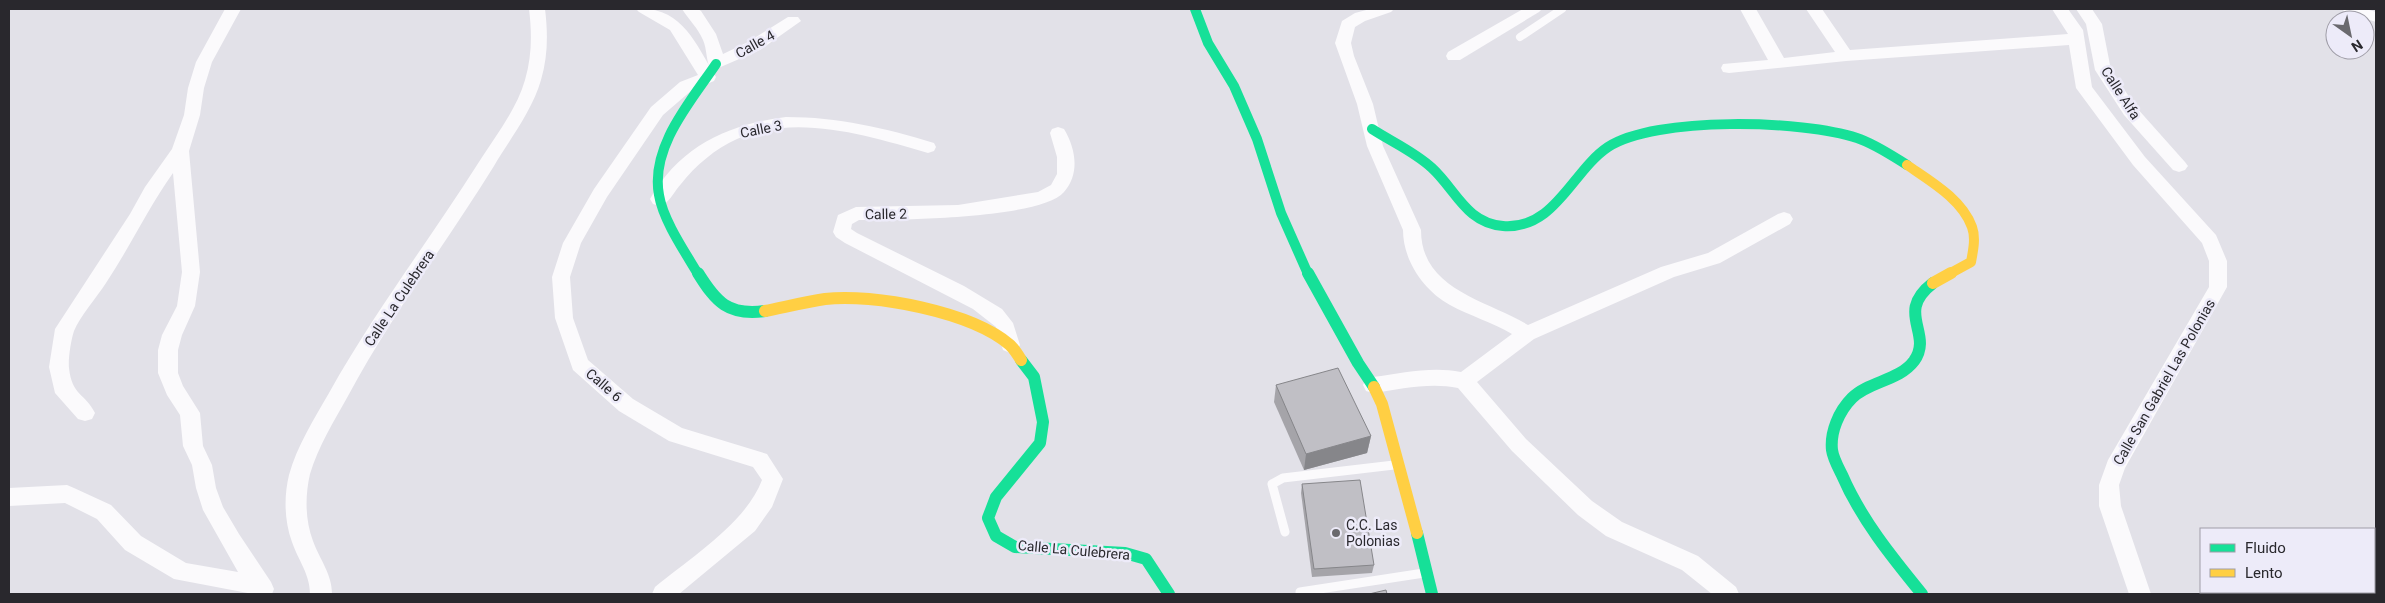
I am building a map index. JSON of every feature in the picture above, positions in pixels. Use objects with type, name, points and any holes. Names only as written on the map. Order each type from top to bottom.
[{"type":"street","points":[[85,413],[65,392],[59,367],[66,329],[105,270],[151,191],[180,151],[192,116],[196,88],[204,62],[233,9]]},
{"type":"street","name":"Calle La Culebrera","points":[[321,594],[321,581],[302,541],[296,504],[300,474],[316,435],[386,314],[444,231],[520,110],[533,81],[538,58],[540,33],[537,9]]},
{"type":"street","points":[[644,9],[676,26],[712,71]]},
{"type":"street","points":[[690,9],[698,17],[709,35],[716,52],[712,71]]},
{"type":"street","points":[[1195,9],[1208,44],[1234,86],[1257,139],[1281,213],[1300,258],[1358,363],[1374,385],[1382,404],[1432,594]]},
{"type":"street","points":[[1386,9],[1360,17],[1348,25],[1344,35],[1346,56],[1354,70],[1372,129],[1375,146],[1412,230],[1412,243],[1420,266],[1455,299],[1503,319],[1527,334]]},
{"type":"street","points":[[1454,56],[1534,9]]},
{"type":"street","points":[[1748,9],[1779,64]]},
{"type":"street","points":[[1814,9],[1846,56]]},
{"type":"street","name":"Calle San Gabriel Las Polonias","points":[[2060,9],[2075,30],[2084,88],[2139,160],[2210,240],[2218,260],[2218,287],[2115,466],[2109,485],[2110,506],[2140,594]]},
{"type":"street","name":"Calle Alfa","points":[[2084,9],[2094,24],[2103,70],[2130,111],[2179,166]]},
{"type":"street","points":[[2350,9],[2376,17]]},
{"type":"street","name":"Calle 4","points":[[712,71],[793,21]]},
{"type":"street","points":[[1729,68],[1846,56],[2076,38]]},
{"type":"street","name":"Calle La Culebrera","points":[[712,71],[671,135],[661,162],[659,199],[691,263],[716,300],[734,311],[756,313],[826,299],[877,300],[916,305],[979,327],[1010,345],[1034,377],[1043,422],[1040,443],[996,497],[988,518],[996,536],[1015,546],[1125,553],[1146,560],[1169,594]]},
{"type":"street","name":"Calle 6","points":[[663,594],[747,524],[765,501],[773,480],[760,460],[676,435],[650,421],[626,405],[580,364],[564,318],[561,277],[572,243],[600,193],[632,145],[658,111],[673,96],[712,71]]},
{"type":"street","name":"Calle 3","points":[[659,199],[670,184],[707,148],[740,131],[763,125],[817,122],[862,129],[928,146]]},
{"type":"street","points":[[1372,129],[1437,174],[1469,215],[1494,224],[1506,226],[1538,216],[1555,205],[1605,148],[1625,138],[1652,130],[1770,127],[1807,129],[1854,137],[1887,152],[1941,191],[1959,208],[1970,222],[1973,232],[1971,262],[1961,270],[1921,291],[1912,308],[1920,350],[1915,360],[1908,367],[1860,390],[1844,406],[1833,432],[1832,449],[1844,485],[1868,528],[1922,594]]},
{"type":"street","name":"Calle 2","points":[[1010,345],[1003,321],[984,306],[851,238],[842,232],[844,220],[856,214],[958,212],[1042,198],[1057,189],[1066,174],[1066,157],[1058,133]]},
{"type":"street","points":[[180,151],[190,240],[191,272],[186,306],[172,335],[168,350],[168,373],[174,389],[190,414],[194,446],[202,464],[206,488],[214,510],[231,541],[263,589]]},
{"type":"street","points":[[1464,381],[1527,334],[1668,272],[1714,258],[1784,219]]},
{"type":"street","points":[[1374,385],[1420,378],[1445,377],[1464,381],[1519,445],[1585,508],[1614,529],[1690,563],[1728,594]]},
{"type":"street","points":[[9,497],[67,494],[104,512],[133,543],[182,572],[263,589]]},
{"type":"lane","points":[[1520,37],[1562,9]]},
{"type":"lane","points":[[1285,532],[1272,484],[1283,478],[1399,464]]},
{"type":"lane","points":[[1300,592],[1427,572]]},
{"type":"building","points":[[1338,368],[1371,436],[1306,454],[1276,385]]},
{"type":"building","name":"C.C. Las Polonias","points":[[1360,480],[1374,565],[1314,569],[1302,484]]},
{"type":"building","points":[[1386,590],[1387,594],[1369,594]]},
{"type":"traffic: fast","points":[[1195,9],[1208,43],[1234,86],[1257,139],[1281,213],[1300,259],[1358,363],[1374,387]]},
{"type":"traffic: fast","points":[[716,64],[684,111],[670,137],[661,163],[658,184],[659,197],[667,218],[684,250],[702,281],[716,300],[733,310],[765,311]]},
{"type":"traffic: fast","points":[[1372,129],[1432,168],[1461,204],[1477,218],[1488,223],[1503,226],[1520,225],[1535,220],[1549,210],[1608,147],[1629,137],[1658,131],[1692,126],[1768,125],[1834,132],[1857,138],[1907,165]]},
{"type":"traffic: fast","points":[[1922,594],[1887,550],[1856,505],[1834,458],[1832,443],[1837,422],[1852,398],[1867,387],[1901,372],[1914,361],[1919,351],[1914,311],[1916,301],[1921,292],[1933,283]]},
{"type":"traffic: fast","points":[[1021,360],[1034,377],[1043,422],[1040,443],[996,497],[988,518],[996,536],[1015,547],[1125,553],[1146,559],[1169,594]]},
{"type":"traffic: fast","points":[[1417,533],[1432,594]]},
{"type":"traffic: slow","points":[[1907,165],[1934,184],[1953,201],[1968,218],[1973,231],[1974,240],[1971,262],[1933,283]]},
{"type":"traffic: slow","points":[[765,311],[826,299],[877,299],[916,305],[979,327],[1010,345],[1021,360]]},
{"type":"traffic: slow","points":[[1374,387],[1382,404],[1417,533]]},
{"type":"place","name":"C.C. Las Polonias","points":[[1336,533]]}]
